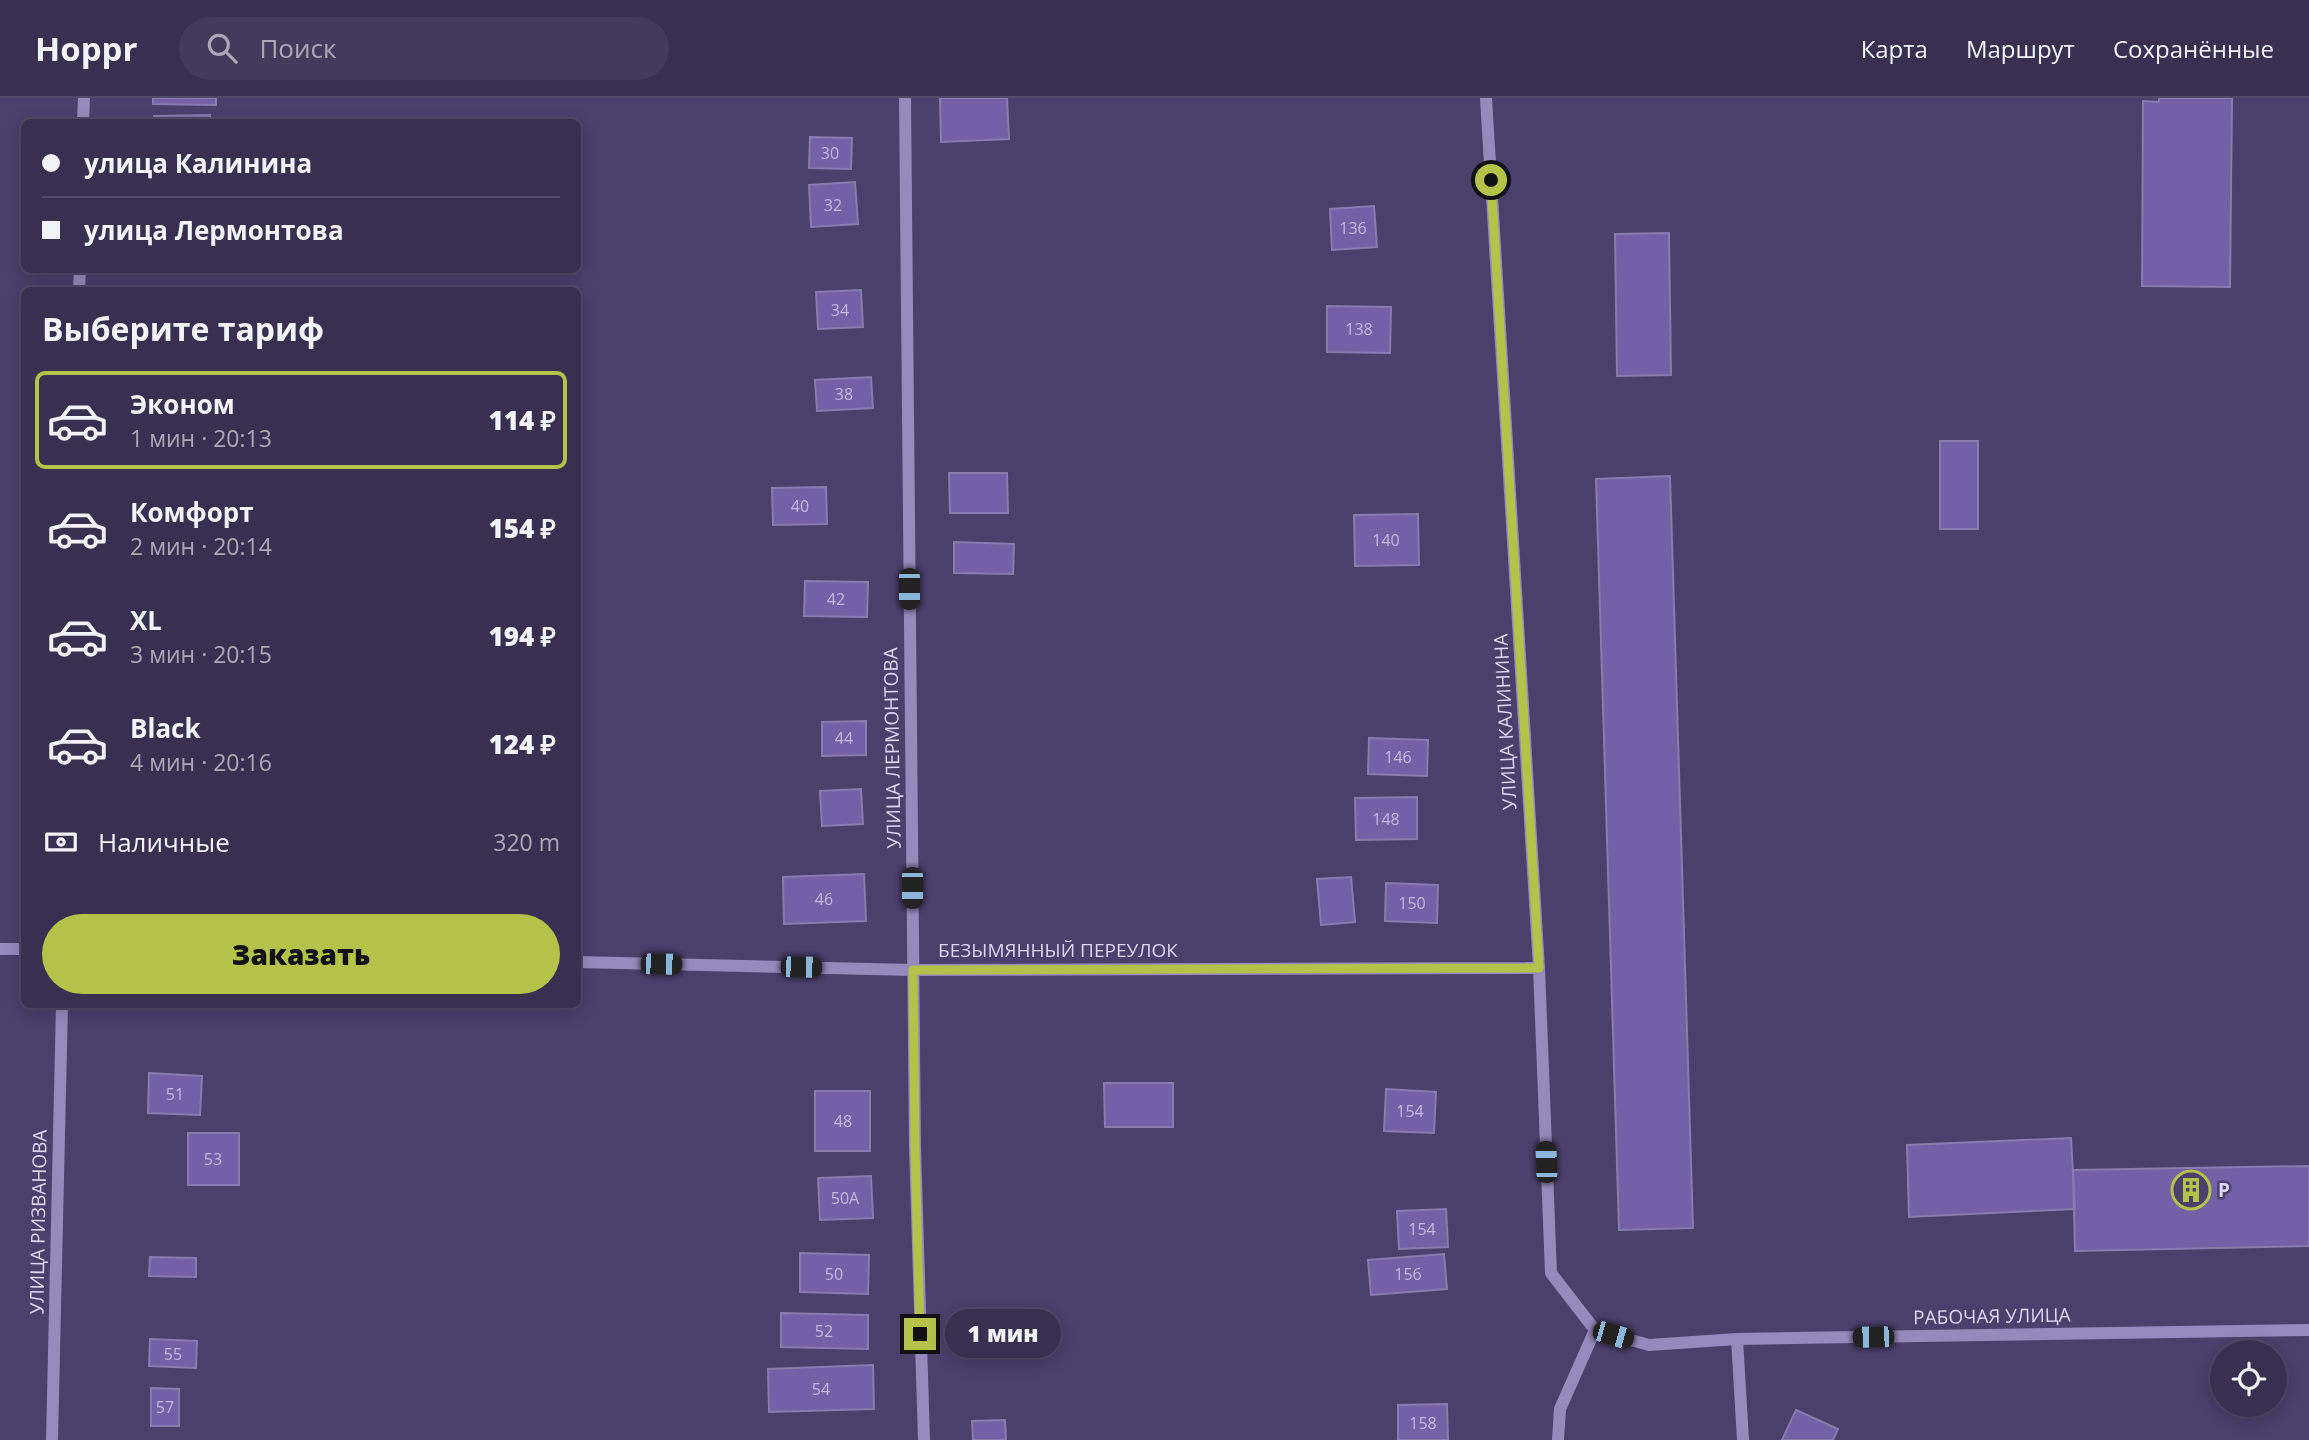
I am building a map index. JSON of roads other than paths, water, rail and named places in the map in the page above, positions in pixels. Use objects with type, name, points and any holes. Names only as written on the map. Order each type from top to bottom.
[{"type":"street","points":[[83,119],[84,98]]},
{"type":"street","name":"УЛИЦА ЛЕРМОНТОВА","points":[[905,98],[915,1147],[924,1440]]},
{"type":"street","name":"УЛИЦА КАЛИНИНА","points":[[1486,98],[1539,968],[1551,1273],[1595,1329]]},
{"type":"street","points":[[0,949],[21,949]]},
{"type":"street","name":"БЕЗЫМЯННЫЙ ПЕРЕУЛОК","points":[[581,962],[913,970],[1539,968]]},
{"type":"street","name":"УЛИЦА РИЗВАНОВА","points":[[52,1440],[62,1008]]},
{"type":"street","points":[[1558,1440],[1560,1409],[1595,1329]]},
{"type":"street","name":"РАБОЧАЯ УЛИЦА","points":[[1595,1329],[1649,1345],[1737,1339],[2309,1330]]},
{"type":"street","points":[[1737,1339],[1743,1440]]},
{"type":"place","name":"Р","points":[[2191,1190]]}]
